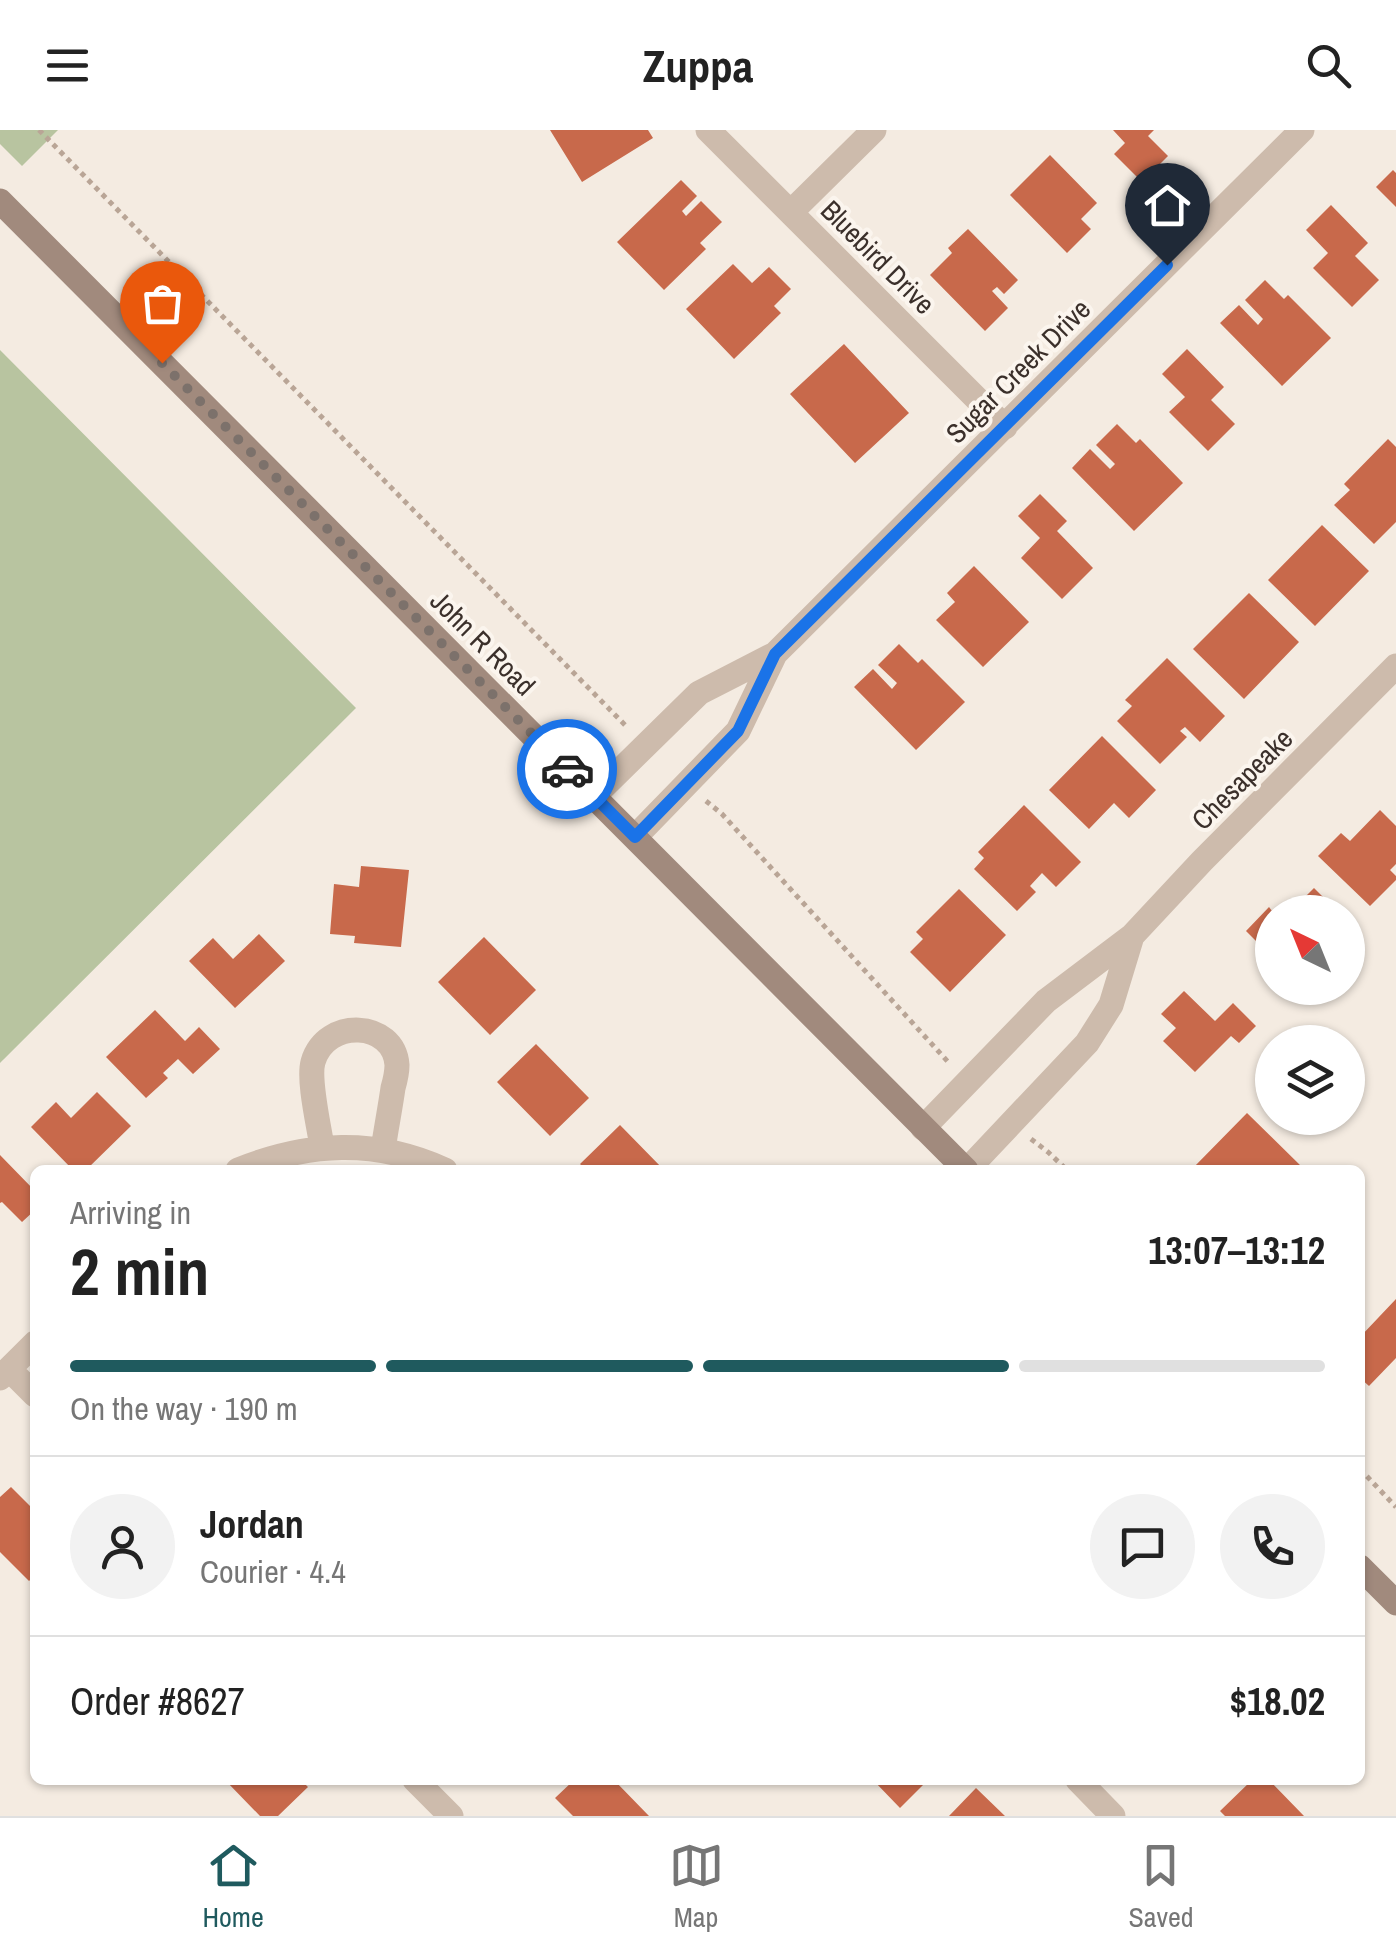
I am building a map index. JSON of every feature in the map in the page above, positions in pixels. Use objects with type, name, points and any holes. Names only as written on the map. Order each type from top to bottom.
[{"type":"main road","name":"John R Road","points":[[0,201],[961,1165]]},
{"type":"main road","points":[[1365,1572],[1396,1603]]},
{"type":"street","name":"Bluebird Drive","points":[[708,130],[1005,427]]},
{"type":"street","points":[[791,212],[874,130]]},
{"type":"street","name":"Sugar Creek Drive","points":[[594,796],[699,693],[775,654],[1302,130]]},
{"type":"street","name":"Sugar Creek Drive","points":[[635,837],[738,731],[775,654]]},
{"type":"street","name":"Chesapeake","points":[[924,1128],[1046,1001],[1132,936],[1396,666]]},
{"type":"street","name":"Chesapeake","points":[[971,1165],[1088,1043],[1111,1004],[1132,936]]},
{"type":"street","points":[[322,1147],[311,1066],[318,1048],[334,1034],[353,1029],[370,1031],[394,1051],[397,1066],[383,1150]]},
{"type":"street","points":[[253,1165],[322,1147],[383,1150],[433,1165]]},
{"type":"street","points":[[30,1348],[4,1373],[30,1392]]},
{"type":"street","points":[[420,1785],[451,1816]]},
{"type":"street","points":[[1083,1785],[1114,1816]]},
{"type":"path","points":[[39,130],[645,746]]},
{"type":"path","points":[[685,786],[722,814],[968,1081]]},
{"type":"path","points":[[1010,1124],[1061,1165]]},
{"type":"path","points":[[1365,1475],[1396,1507]]},
{"type":"green space","points":[[0,130],[58,130],[22,166],[0,144]]},
{"type":"green space","points":[[0,350],[356,708],[0,1063]]},
{"type":"building","points":[[550,130],[648,130],[653,138],[582,182]]},
{"type":"building","points":[[1113,130],[1154,130],[1148,136],[1168,156],[1142,182],[1114,154],[1125,143]]},
{"type":"building","points":[[1050,155],[1097,203],[1081,219],[1091,229],[1067,253],[1010,195]]},
{"type":"building","points":[[1393,170],[1396,173],[1396,207],[1376,187]]},
{"type":"building","points":[[681,180],[697,196],[682,211],[686,216],[701,201],[722,222],[700,243],[706,249],[664,290],[617,242]]},
{"type":"building","points":[[1331,205],[1368,243],[1355,256],[1379,280],[1352,307],[1313,268],[1328,253],[1306,230]]},
{"type":"building","points":[[968,229],[1018,280],[1004,294],[997,287],[992,291],[1008,308],[985,331],[930,275],[952,253],[948,248]]},
{"type":"building","points":[[733,264],[752,283],[769,267],[791,289],[774,306],[781,313],[734,359],[686,309]]},
{"type":"building","points":[[1265,280],[1284,299],[1288,295],[1331,338],[1282,386],[1220,323],[1239,305],[1258,325],[1263,319],[1245,300]]},
{"type":"building","points":[[844,344],[909,413],[855,463],[790,394]]},
{"type":"building","points":[[1187,349],[1224,387],[1211,400],[1235,424],[1208,451],[1169,412],[1185,397],[1162,374]]},
{"type":"building","points":[[1117,424],[1136,443],[1140,439],[1183,483],[1134,531],[1072,468],[1090,449],[1110,469],[1115,464],[1096,445]]},
{"type":"building","points":[[1388,439],[1396,447],[1396,522],[1374,544],[1334,505],[1350,490],[1344,484]]},
{"type":"building","points":[[1040,494],[1067,521],[1057,531],[1093,568],[1062,599],[1021,558],[1040,538],[1018,516]]},
{"type":"building","points":[[1322,525],[1369,571],[1315,626],[1268,580]]},
{"type":"building","points":[[974,566],[1029,622],[983,667],[936,620],[955,602],[947,593]]},
{"type":"building","points":[[1249,593],[1299,642],[1244,699],[1193,649]]},
{"type":"building","points":[[899,644],[918,663],[922,659],[965,702],[916,750],[854,687],[873,669],[892,689],[897,683],[878,665]]},
{"type":"building","points":[[1167,658],[1225,716],[1200,742],[1185,727],[1180,731],[1187,737],[1160,764],[1117,721],[1132,706],[1125,700]]},
{"type":"building","points":[[1102,736],[1156,790],[1129,818],[1114,803],[1089,829],[1049,790]]},
{"type":"building","points":[[1024,805],[1081,862],[1056,887],[1042,873],[1030,886],[1036,892],[1017,911],[974,869],[984,858],[978,852]]},
{"type":"building","points":[[1380,810],[1396,826],[1396,864],[1390,870],[1396,880],[1370,906],[1365,895],[1359,895],[1318,856],[1341,833],[1350,841]]},
{"type":"building","points":[[361,866],[409,870],[401,947],[354,943],[355,936],[330,934],[334,884],[359,887]]},
{"type":"building","points":[[959,889],[1006,935],[950,992],[910,952],[923,939],[916,932]]},
{"type":"building","points":[[1255,922],[1255,940],[1246,931]]},
{"type":"building","points":[[259,934],[285,961],[235,1008],[189,961],[213,938],[233,959]]},
{"type":"building","points":[[484,937],[536,990],[490,1035],[438,982]]},
{"type":"building","points":[[1184,991],[1215,1021],[1233,1003],[1255,1027],[1239,1043],[1231,1036],[1195,1072],[1163,1041],[1176,1028],[1161,1014]]},
{"type":"building","points":[[155,1010],[185,1041],[199,1027],[220,1049],[193,1074],[178,1059],[163,1073],[168,1078],[146,1098],[106,1057]]},
{"type":"building","points":[[536,1044],[589,1098],[550,1136],[497,1082]]},
{"type":"building","points":[[97,1092],[131,1126],[91,1165],[68,1165],[31,1127],[56,1102],[71,1118]]},
{"type":"building","points":[[1247,1113],[1255,1121],[1255,1135],[1269,1135],[1300,1165],[1196,1165]]},
{"type":"building","points":[[620,1125],[659,1165],[581,1165]]},
{"type":"building","points":[[0,1155],[30,1186],[30,1215],[22,1222],[0,1203]]},
{"type":"building","points":[[1396,1299],[1396,1358],[1369,1386],[1365,1382],[1365,1332]]},
{"type":"building","points":[[11,1487],[30,1506],[29,1581],[0,1552],[0,1497]]},
{"type":"building","points":[[230,1785],[308,1787],[278,1816],[260,1816]]},
{"type":"building","points":[[569,1785],[619,1785],[649,1816],[573,1816],[555,1798]]},
{"type":"building","points":[[878,1785],[923,1785],[900,1808]]},
{"type":"building","points":[[1247,1785],[1274,1785],[1304,1816],[1225,1816],[1220,1811]]},
{"type":"building","points":[[976,1788],[1005,1816],[949,1816]]},
{"type":"way so far","points":[[162,363],[567,769]]},
{"type":"route","points":[[567,769],[635,837],[738,731],[775,654],[1167,265]]}]
